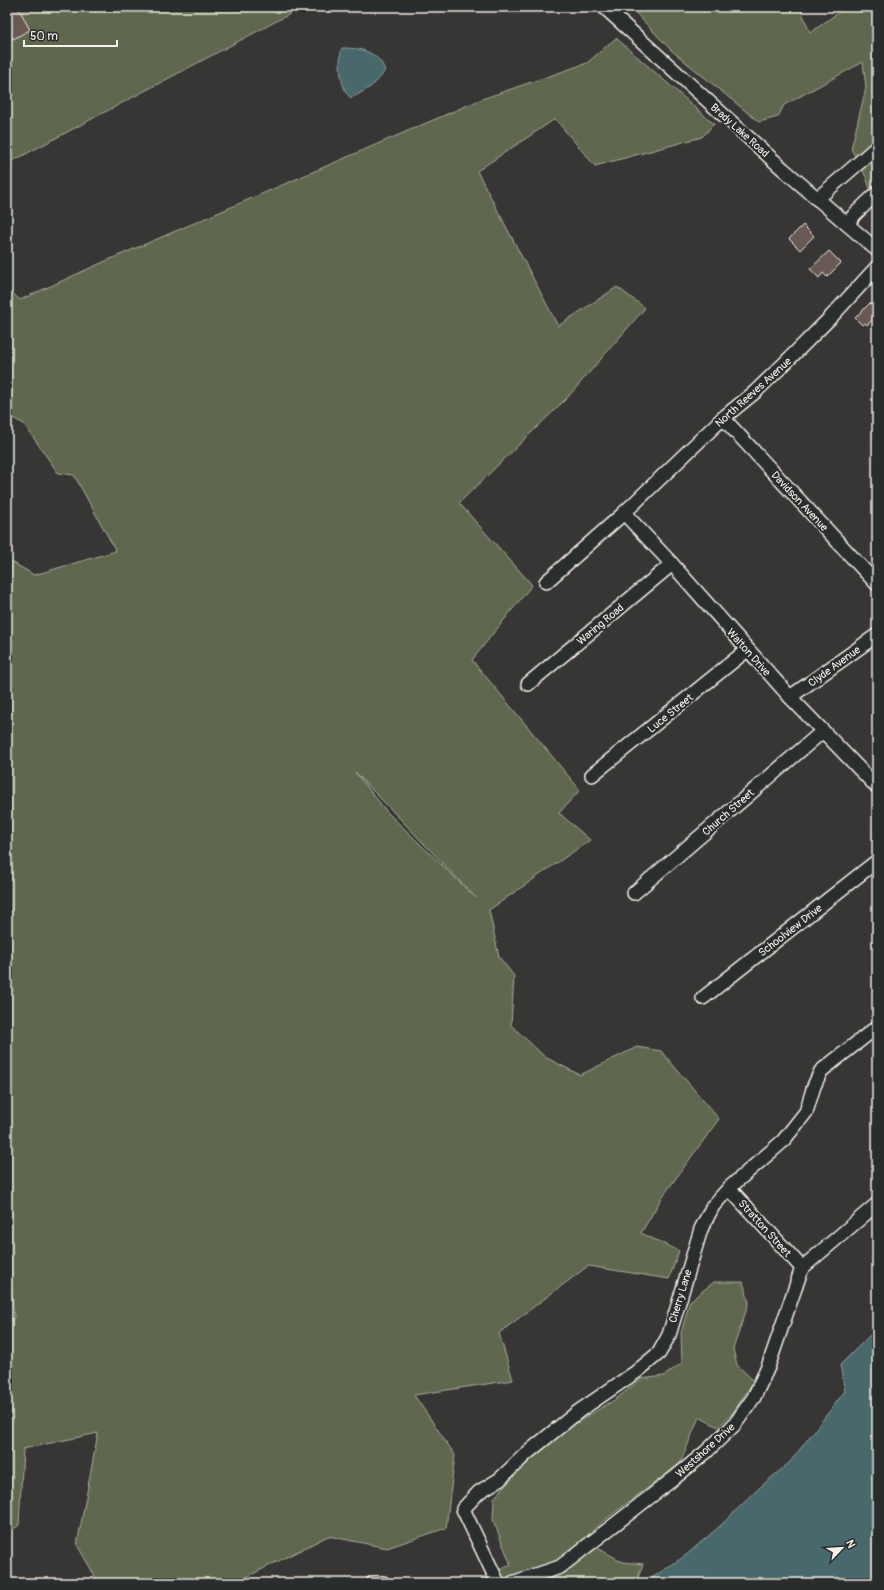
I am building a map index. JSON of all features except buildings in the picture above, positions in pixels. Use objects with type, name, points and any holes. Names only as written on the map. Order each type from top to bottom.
[{"type":"street","name":"Brady Lake Road","points":[[604,7],[817,199],[877,250]]},
{"type":"street","points":[[817,199],[877,147]]},
{"type":"street","points":[[847,224],[855,214],[877,193]]},
{"type":"street","name":"North Reeves Avenue","points":[[546,582],[624,513],[723,418],[755,392],[831,317],[877,267]]},
{"type":"street","name":"Davidson Avenue","points":[[723,418],[877,584]]},
{"type":"street","name":"Walton Drive","points":[[624,513],[672,564],[790,697],[877,787]]},
{"type":"street","name":"Waring Road","points":[[528,684],[672,564]]},
{"type":"street","name":"Clyde Avenue","points":[[790,697],[877,635]]},
{"type":"street","name":"Luce Street","points":[[592,775],[747,650]]},
{"type":"street","name":"Church Street","points":[[634,893],[823,731]]},
{"type":"street","name":"Schoolview Drive","points":[[703,998],[877,861]]},
{"type":"street","name":"Cherry Lane","points":[[498,1583],[463,1509],[479,1492],[500,1479],[526,1454],[579,1411],[636,1372],[660,1353],[668,1335],[701,1229],[713,1206],[729,1188],[783,1141],[806,1112],[814,1086],[821,1071],[877,1027]]},
{"type":"street","name":"Stratton Street","points":[[729,1188],[802,1268]]},
{"type":"street","points":[[802,1268],[877,1204]]},
{"type":"street","name":"Westshore Drive","points":[[512,1583],[560,1567],[673,1479],[706,1452],[735,1424],[754,1397],[768,1367],[802,1268]]},
{"type":"street","points":[[373,1583],[383,1583]]},
{"type":"green space","points":[[7,7],[303,7],[7,164]]},
{"type":"green space","points":[[630,7],[800,7],[810,33],[846,7],[877,7],[877,209],[866,177],[851,149],[866,88],[863,62],[784,105],[778,117],[759,122],[671,50]]},
{"type":"green space","points":[[616,38],[714,124],[702,137],[595,166],[555,119],[477,171],[558,326],[617,287],[645,308],[568,397],[459,503],[532,585],[472,660],[580,790],[559,813],[590,840],[489,910],[499,957],[514,976],[511,1025],[545,1057],[580,1075],[637,1047],[661,1051],[719,1119],[663,1196],[641,1233],[679,1251],[669,1279],[588,1266],[499,1333],[513,1380],[414,1395],[455,1455],[446,1528],[387,1548],[328,1536],[241,1580],[241,1583],[99,1583],[77,1545],[98,1433],[23,1449],[19,1525],[7,1534],[7,1320],[14,1318],[7,1237],[7,559],[34,575],[116,551],[74,475],[58,473],[24,424],[7,415],[7,288],[20,300],[99,264],[482,99],[587,63]],"holes":[[[355,772],[476,898],[388,813]]]},
{"type":"green space","points":[[714,1282],[743,1282],[749,1302],[733,1349],[737,1365],[754,1381],[732,1414],[718,1427],[699,1417],[680,1464],[603,1521],[583,1540],[623,1562],[643,1564],[636,1583],[482,1583],[482,1577],[511,1565],[493,1520],[494,1498],[532,1456],[571,1426],[616,1399],[641,1379],[664,1376],[682,1363],[681,1333],[690,1301]]},
{"type":"water","points":[[342,48],[368,52],[378,59],[385,70],[375,83],[351,98],[347,94],[342,82],[340,60]]},
{"type":"water","points":[[877,1331],[877,1583],[644,1583],[685,1556],[720,1526],[758,1489],[790,1462],[845,1391],[840,1365],[871,1334]]}]
